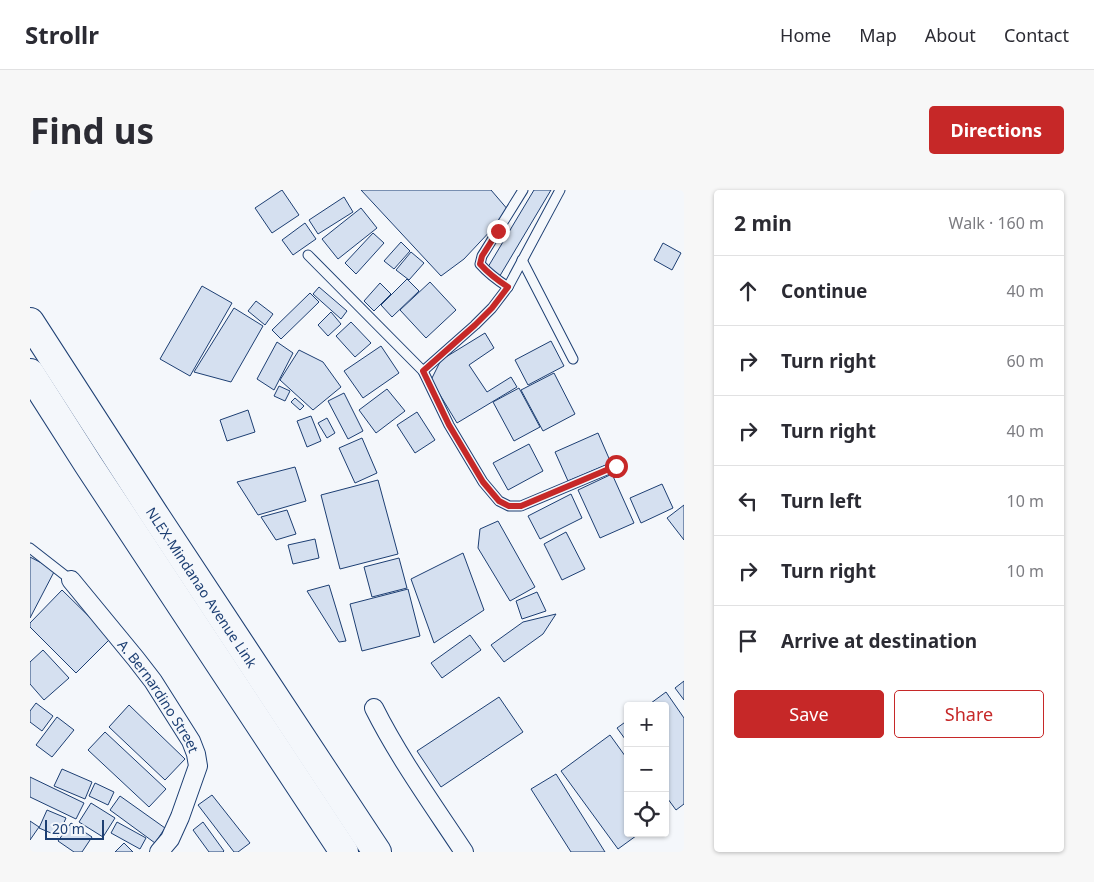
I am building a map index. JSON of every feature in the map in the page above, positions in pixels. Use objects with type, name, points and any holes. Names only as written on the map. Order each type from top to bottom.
[{"type":"highway","name":"NLEX-Mindanao Avenue Link","points":[[30,322],[377,852]]},
{"type":"highway","name":"NLEX-Mindanao Avenue Link","points":[[30,373],[344,852]]},
{"type":"street","name":"A. Bernardino Street","points":[[71,580],[153,681],[192,741],[198,766],[180,817],[170,839],[159,852]]},
{"type":"street","points":[[374,708],[398,751],[464,852]]},
{"type":"lane","points":[[508,287],[492,276],[480,264],[482,256],[524,190]]},
{"type":"lane","points":[[423,371],[475,325],[492,308],[508,287],[560,190]]},
{"type":"lane","points":[[308,255],[423,371],[449,425],[483,482],[499,501],[509,506],[521,506],[616,466]]},
{"type":"lane","points":[[522,260],[573,359]]},
{"type":"lane","points":[[30,548],[71,580]]},
{"type":"building","points":[[282,190],[299,215],[272,233],[255,208]]},
{"type":"building","points":[[361,190],[491,190],[509,211],[464,259],[441,276]]},
{"type":"building","points":[[534,190],[551,190],[498,279],[488,267]]},
{"type":"building","points":[[344,197],[353,212],[318,234],[309,220]]},
{"type":"building","points":[[361,208],[377,228],[338,259],[322,239]]},
{"type":"building","points":[[305,223],[316,239],[293,255],[282,240]]},
{"type":"building","points":[[373,233],[384,243],[356,274],[345,263]]},
{"type":"building","points":[[401,242],[410,251],[394,269],[384,261]]},
{"type":"building","points":[[663,243],[681,253],[672,270],[654,260]]},
{"type":"building","points":[[411,252],[424,263],[409,280],[396,270]]},
{"type":"building","points":[[407,279],[419,291],[392,317],[381,305]]},
{"type":"building","points":[[430,282],[456,310],[426,338],[400,310]]},
{"type":"building","points":[[380,283],[391,294],[374,311],[364,301]]},
{"type":"building","points":[[202,286],[232,303],[190,376],[160,359]]},
{"type":"building","points":[[319,287],[347,311],[341,319],[313,294]]},
{"type":"building","points":[[310,293],[319,302],[281,339],[272,330]]},
{"type":"building","points":[[256,301],[273,314],[265,325],[248,311]]},
{"type":"building","points":[[234,308],[263,326],[231,382],[194,372]]},
{"type":"building","points":[[331,312],[341,324],[328,336],[318,325]]},
{"type":"building","points":[[351,322],[371,343],[355,357],[336,336]]},
{"type":"building","points":[[485,333],[494,348],[469,365],[487,392],[511,377],[517,387],[457,423],[431,380],[441,360]]},
{"type":"building","points":[[551,341],[564,366],[528,385],[515,360]]},
{"type":"building","points":[[277,342],[293,353],[274,390],[257,379]]},
{"type":"building","points":[[381,346],[399,373],[363,398],[344,371]]},
{"type":"building","points":[[299,350],[323,362],[341,387],[313,410],[280,380]]},
{"type":"building","points":[[554,373],[575,414],[543,431],[521,390]]},
{"type":"building","points":[[279,386],[290,391],[285,401],[274,396]]},
{"type":"building","points":[[519,388],[540,427],[514,441],[493,402]]},
{"type":"building","points":[[387,389],[405,411],[376,433],[359,410]]},
{"type":"building","points":[[344,393],[363,431],[348,439],[328,401]]},
{"type":"building","points":[[295,398],[304,406],[300,410],[291,402]]},
{"type":"building","points":[[248,410],[255,432],[227,441],[220,420]]},
{"type":"building","points":[[417,412],[435,440],[415,453],[397,425]]},
{"type":"building","points":[[311,416],[321,441],[307,447],[297,421]]},
{"type":"building","points":[[327,418],[335,433],[327,438],[318,423]]},
{"type":"building","points":[[598,433],[611,463],[568,481],[555,452]]},
{"type":"building","points":[[362,438],[377,473],[355,483],[339,448]]},
{"type":"building","points":[[529,444],[543,471],[508,490],[493,463]]},
{"type":"building","points":[[295,467],[306,501],[258,515],[237,482]]},
{"type":"building","points":[[612,474],[634,523],[600,538],[578,490]]},
{"type":"building","points":[[378,480],[398,554],[340,569],[321,495]]},
{"type":"building","points":[[662,484],[673,508],[641,523],[630,498]]},
{"type":"building","points":[[571,494],[582,518],[540,539],[528,516]]},
{"type":"building","points":[[684,505],[684,540],[667,518]]},
{"type":"building","points":[[287,510],[296,534],[276,540],[261,517]]},
{"type":"building","points":[[498,521],[535,587],[510,601],[478,548],[480,529]]},
{"type":"building","points":[[566,532],[585,569],[562,580],[544,544]]},
{"type":"building","points":[[315,539],[319,558],[293,564],[288,545]]},
{"type":"building","points":[[463,553],[484,610],[434,643],[411,579]]},
{"type":"building","points":[[30,557],[55,570],[30,618]]},
{"type":"building","points":[[399,558],[407,588],[372,597],[364,567]]},
{"type":"building","points":[[329,585],[346,641],[339,642],[307,591]]},
{"type":"building","points":[[408,589],[420,636],[362,651],[350,604]]},
{"type":"building","points":[[62,590],[111,638],[76,673],[30,627],[30,623]]},
{"type":"building","points":[[537,592],[546,611],[522,619],[516,601]]},
{"type":"building","points":[[556,614],[543,634],[504,662],[491,645],[523,622]]},
{"type":"building","points":[[470,635],[481,650],[442,678],[431,663]]},
{"type":"building","points":[[43,650],[69,678],[44,700],[30,684],[30,662]]},
{"type":"building","points":[[684,681],[684,700],[675,688]]},
{"type":"building","points":[[666,692],[684,718],[684,804],[676,810],[669,800],[669,702],[652,702]]},
{"type":"building","points":[[499,697],[523,732],[441,787],[417,751]]},
{"type":"building","points":[[36,703],[53,716],[42,731],[30,722],[30,711]]},
{"type":"building","points":[[129,705],[185,759],[165,780],[109,727]]},
{"type":"building","points":[[57,717],[74,730],[52,757],[36,745]]},
{"type":"building","points":[[624,723],[624,738],[617,728]]},
{"type":"building","points":[[105,732],[166,789],[149,807],[88,750]]},
{"type":"building","points":[[610,735],[624,754],[624,837],[634,837],[618,849],[561,771]]},
{"type":"building","points":[[62,769],[92,782],[85,799],[54,786]]},
{"type":"building","points":[[556,774],[605,852],[571,852],[531,789]]},
{"type":"building","points":[[30,777],[84,803],[76,819],[30,797]]},
{"type":"building","points":[[95,783],[114,792],[108,805],[89,796]]},
{"type":"building","points":[[212,795],[250,843],[238,852],[234,852],[198,805]]},
{"type":"building","points":[[120,796],[165,828],[155,843],[110,810]]},
{"type":"building","points":[[91,803],[115,818],[103,837],[79,822]]},
{"type":"building","points":[[47,810],[66,818],[58,836],[39,828]]},
{"type":"building","points":[[30,821],[39,827],[30,840]]},
{"type":"building","points":[[117,822],[146,838],[140,849],[111,833]]},
{"type":"building","points":[[203,822],[223,852],[209,852],[193,830]]},
{"type":"building","points":[[71,823],[92,837],[82,852],[74,852],[58,841]]},
{"type":"building","points":[[124,843],[133,852],[115,852]]},
{"type":"route","points":[[498,231],[482,256],[480,264],[498,281],[508,287],[492,308],[475,325],[423,371],[449,425],[483,482],[499,501],[509,506],[521,506],[616,466]]}]
